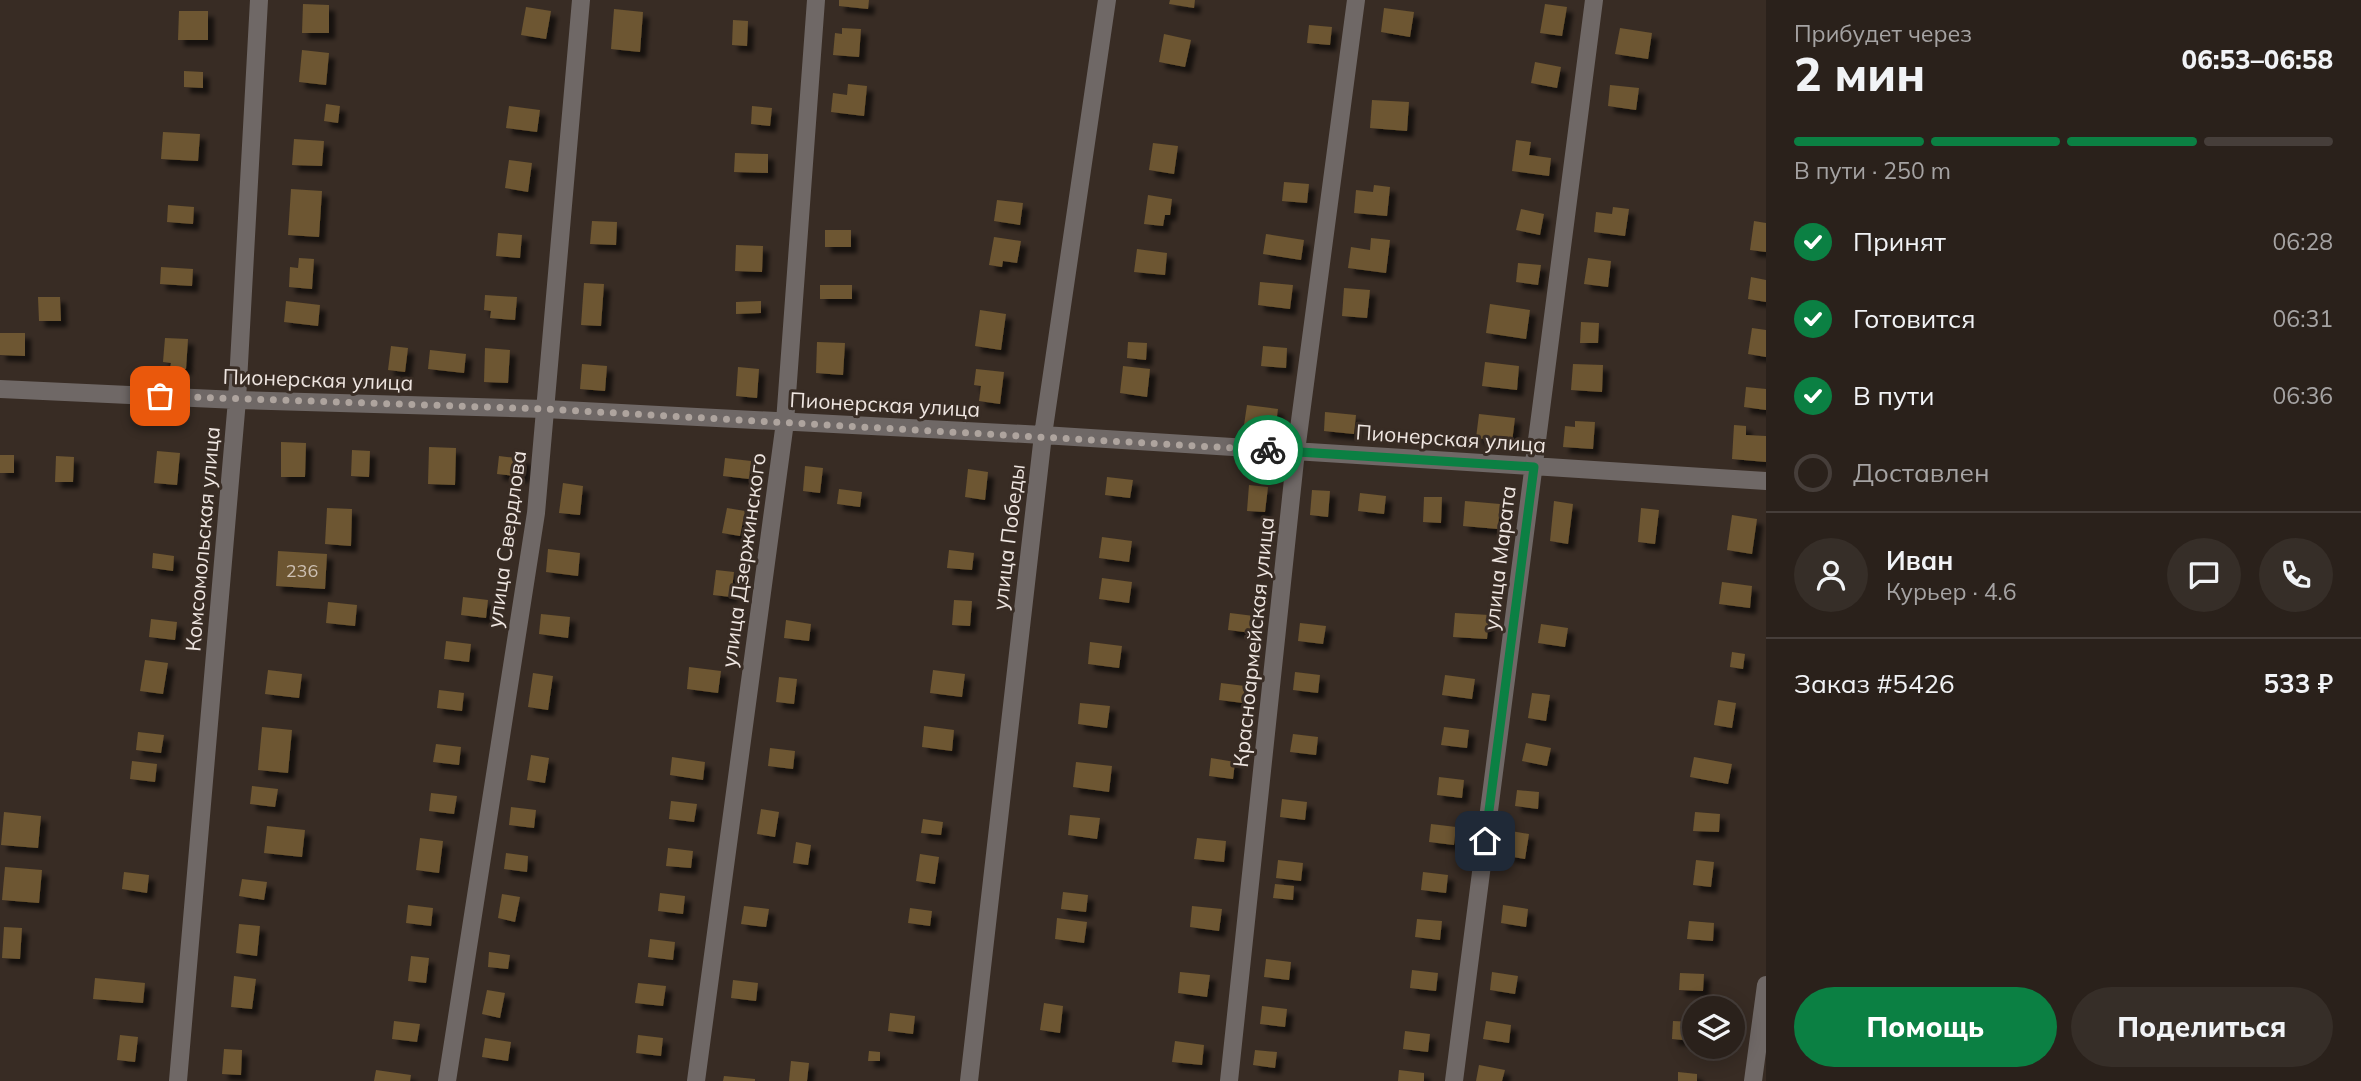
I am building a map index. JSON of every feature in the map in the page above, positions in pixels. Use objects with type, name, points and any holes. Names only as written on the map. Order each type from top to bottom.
[{"type":"street","name":"Комсомольская улица","points":[[178,1081],[237,400],[259,0]]},
{"type":"street","name":"улица Свердлова","points":[[447,1081],[536,513],[581,0]]},
{"type":"street","name":"улица Дзержинского","points":[[696,1081],[785,422],[817,0]]},
{"type":"street","name":"улица Победы","points":[[969,1081],[1043,435],[1107,0]]},
{"type":"street","name":"Красноармейская улица","points":[[1229,1081],[1296,452],[1356,0]]},
{"type":"street","name":"улица Марата","points":[[1454,1081],[1594,0]]},
{"type":"street","name":"Пионерская улица","points":[[0,389],[237,400],[545,409],[1043,435],[1766,481]]},
{"type":"street","points":[[1753,1081],[1766,985]]},
{"type":"building","points":[[839,0],[869,0],[868,9],[839,6]]},
{"type":"building","points":[[1170,0],[1195,0],[1194,8],[1169,4]]},
{"type":"building","points":[[303,4],[329,5],[329,33],[302,33]]},
{"type":"building","points":[[1545,4],[1567,7],[1562,36],[1540,33]]},
{"type":"building","points":[[526,7],[551,11],[546,39],[521,35]]},
{"type":"building","points":[[1384,8],[1414,12],[1410,37],[1381,32]]},
{"type":"building","points":[[614,9],[643,12],[640,52],[611,49]]},
{"type":"building","points":[[179,11],[208,11],[208,40],[178,40]]},
{"type":"building","points":[[733,20],[748,21],[747,46],[732,45]]},
{"type":"building","points":[[1309,25],[1332,27],[1330,45],[1307,43]]},
{"type":"building","points":[[842,28],[861,29],[859,57],[833,55],[835,33],[842,34]]},
{"type":"building","points":[[1620,28],[1652,33],[1648,59],[1615,54]]},
{"type":"building","points":[[1164,34],[1191,40],[1185,67],[1159,62]]},
{"type":"building","points":[[302,50],[329,53],[326,85],[299,82]]},
{"type":"building","points":[[1535,62],[1561,67],[1557,88],[1531,83]]},
{"type":"building","points":[[184,71],[203,72],[203,88],[184,87]]},
{"type":"building","points":[[848,84],[867,86],[864,116],[831,112],[833,93],[847,95]]},
{"type":"building","points":[[1610,85],[1639,88],[1636,110],[1608,106]]},
{"type":"building","points":[[1372,100],[1409,102],[1407,131],[1370,128]]},
{"type":"building","points":[[326,104],[340,106],[338,123],[324,121]]},
{"type":"building","points":[[509,106],[540,110],[537,132],[506,128]]},
{"type":"building","points":[[752,106],[772,108],[770,126],[751,124]]},
{"type":"building","points":[[163,132],[200,134],[198,161],[161,159]]},
{"type":"building","points":[[294,139],[324,141],[322,166],[292,165]]},
{"type":"building","points":[[1516,140],[1531,142],[1529,155],[1551,158],[1549,176],[1512,171]]},
{"type":"building","points":[[1153,143],[1178,146],[1174,174],[1149,170]]},
{"type":"building","points":[[735,153],[768,154],[768,173],[734,172]]},
{"type":"building","points":[[509,160],[532,163],[528,192],[505,188]]},
{"type":"building","points":[[1284,182],[1309,184],[1307,203],[1282,201]]},
{"type":"building","points":[[1374,185],[1390,187],[1387,216],[1354,213],[1356,190],[1373,192]]},
{"type":"building","points":[[291,189],[322,191],[319,237],[288,235]]},
{"type":"building","points":[[1148,195],[1172,199],[1170,215],[1165,215],[1163,226],[1144,224]]},
{"type":"building","points":[[997,200],[1023,203],[1020,225],[994,221]]},
{"type":"building","points":[[168,205],[194,207],[193,224],[167,222]]},
{"type":"building","points":[[1613,207],[1629,209],[1625,236],[1594,232],[1596,212],[1612,214]]},
{"type":"building","points":[[1521,209],[1544,214],[1540,235],[1516,230]]},
{"type":"building","points":[[592,221],[617,222],[616,245],[590,244]]},
{"type":"building","points":[[1754,221],[1766,223],[1766,252],[1750,250]]},
{"type":"building","points":[[825,230],[851,230],[851,247],[825,247]]},
{"type":"building","points":[[498,233],[522,235],[520,258],[496,256]]},
{"type":"building","points":[[1266,234],[1304,240],[1301,260],[1263,254]]},
{"type":"building","points":[[994,237],[1021,241],[1017,263],[1003,261],[1002,267],[989,265]]},
{"type":"building","points":[[1371,238],[1390,240],[1386,273],[1348,268],[1351,247],[1370,250]]},
{"type":"building","points":[[736,245],[763,246],[762,272],[735,271]]},
{"type":"building","points":[[1137,249],[1167,253],[1165,275],[1134,272]]},
{"type":"building","points":[[299,258],[314,259],[312,289],[289,287],[290,267],[298,268]]},
{"type":"building","points":[[1588,258],[1611,261],[1608,287],[1584,284]]},
{"type":"building","points":[[1518,263],[1541,265],[1538,285],[1516,282]]},
{"type":"building","points":[[161,267],[193,269],[192,286],[160,284]]},
{"type":"building","points":[[1751,277],[1766,280],[1766,302],[1748,299]]},
{"type":"building","points":[[1260,282],[1293,285],[1290,309],[1258,305]]},
{"type":"building","points":[[584,283],[604,284],[601,326],[581,325]]},
{"type":"building","points":[[820,285],[852,285],[852,299],[820,299]]},
{"type":"building","points":[[1344,288],[1370,290],[1367,318],[1342,316]]},
{"type":"building","points":[[485,295],[517,297],[515,320],[490,318],[491,311],[484,310]]},
{"type":"building","points":[[38,297],[60,297],[61,321],[39,321]]},
{"type":"building","points":[[286,301],[320,305],[318,326],[284,322]]},
{"type":"building","points":[[761,301],[761,313],[736,314],[736,302]]},
{"type":"building","points":[[1490,304],[1530,310],[1526,339],[1486,333]]},
{"type":"building","points":[[980,310],[1006,314],[1001,350],[975,346]]},
{"type":"building","points":[[1581,322],[1599,323],[1598,343],[1580,343]]},
{"type":"building","points":[[1752,328],[1766,330],[1766,357],[1748,354]]},
{"type":"building","points":[[0,333],[25,333],[25,356],[0,355]]},
{"type":"building","points":[[165,338],[188,339],[186,369],[170,368],[171,363],[163,362]]},
{"type":"building","points":[[817,342],[845,343],[843,375],[816,373]]},
{"type":"building","points":[[1128,342],[1147,343],[1146,360],[1127,358]]},
{"type":"building","points":[[391,346],[408,348],[405,372],[388,370]]},
{"type":"building","points":[[1263,346],[1287,348],[1286,368],[1261,366]]},
{"type":"building","points":[[485,348],[510,350],[508,383],[484,382]]},
{"type":"building","points":[[430,350],[466,354],[464,373],[428,369]]},
{"type":"building","points":[[1485,362],[1519,366],[1517,390],[1482,386]]},
{"type":"building","points":[[582,364],[607,366],[605,391],[580,389]]},
{"type":"building","points":[[1573,364],[1603,365],[1602,392],[1571,390]]},
{"type":"building","points":[[1123,366],[1150,369],[1147,397],[1120,393]]},
{"type":"building","points":[[738,367],[759,369],[757,398],[736,396]]},
{"type":"building","points":[[976,369],[1004,372],[1000,404],[979,401],[981,386],[974,385]]},
{"type":"building","points":[[1746,387],[1766,389],[1766,410],[1744,407]]},
{"type":"building","points":[[1247,405],[1278,409],[1275,430],[1244,425]]},
{"type":"building","points":[[1325,412],[1356,415],[1354,434],[1324,431]]},
{"type":"building","points":[[1479,414],[1515,418],[1512,442],[1476,438]]},
{"type":"building","points":[[1575,421],[1595,422],[1593,449],[1563,447],[1565,426],[1575,427]]},
{"type":"building","points":[[1734,425],[1746,426],[1746,435],[1766,436],[1766,462],[1732,459]]},
{"type":"building","points":[[281,442],[306,443],[305,477],[281,477]]},
{"type":"building","points":[[429,447],[456,448],[455,485],[428,484]]},
{"type":"building","points":[[352,450],[370,451],[369,477],[351,476]]},
{"type":"building","points":[[157,451],[180,453],[177,485],[154,483]]},
{"type":"building","points":[[0,455],[14,455],[14,473],[0,473]]},
{"type":"building","points":[[56,456],[74,457],[73,482],[55,482]]},
{"type":"building","points":[[499,456],[525,459],[523,477],[497,474]]},
{"type":"building","points":[[725,458],[751,461],[749,479],[723,476]]},
{"type":"building","points":[[805,466],[823,468],[820,493],[803,491]]},
{"type":"building","points":[[968,469],[988,472],[985,500],[965,497]]},
{"type":"building","points":[[1107,477],[1133,480],[1130,498],[1105,495]]},
{"type":"building","points":[[563,483],[583,486],[580,515],[559,513]]},
{"type":"building","points":[[1249,485],[1268,487],[1265,512],[1247,511]]},
{"type":"building","points":[[839,489],[862,492],[860,507],[837,504]]},
{"type":"building","points":[[1312,490],[1330,491],[1328,517],[1310,515]]},
{"type":"building","points":[[1360,493],[1386,496],[1384,514],[1358,511]]},
{"type":"building","points":[[1424,497],[1442,497],[1441,523],[1423,522]]},
{"type":"building","points":[[1465,501],[1500,504],[1498,529],[1463,526]]},
{"type":"building","points":[[1554,501],[1573,504],[1568,544],[1550,541]]},
{"type":"building","points":[[327,508],[352,509],[351,546],[325,544]]},
{"type":"building","points":[[727,508],[745,511],[740,536],[722,533]]},
{"type":"building","points":[[1641,508],[1659,510],[1655,544],[1638,542]]},
{"type":"building","points":[[1732,515],[1757,519],[1752,554],[1727,550]]},
{"type":"building","points":[[1102,537],[1132,541],[1129,562],[1099,558]]},
{"type":"building","points":[[548,549],[580,553],[578,576],[546,572]]},
{"type":"building","points":[[949,550],[974,553],[972,570],[947,568]]},
{"type":"building","points":[[278,551],[327,554],[325,589],[276,586]]},
{"type":"building","points":[[153,553],[174,556],[173,571],[152,568]]},
{"type":"building","points":[[716,570],[734,572],[731,597],[713,595]]},
{"type":"building","points":[[1102,578],[1132,582],[1129,603],[1099,599]]},
{"type":"building","points":[[1722,582],[1752,586],[1750,608],[1719,604]]},
{"type":"building","points":[[463,597],[488,600],[486,618],[461,615]]},
{"type":"building","points":[[954,600],[972,601],[970,626],[952,625]]},
{"type":"building","points":[[328,602],[357,605],[355,626],[326,623]]},
{"type":"building","points":[[1230,613],[1254,616],[1252,633],[1228,630]]},
{"type":"building","points":[[1455,613],[1489,615],[1487,639],[1453,637]]},
{"type":"building","points":[[541,614],[570,617],[568,638],[539,634]]},
{"type":"building","points":[[151,619],[177,622],[175,640],[149,637]]},
{"type":"building","points":[[786,620],[811,624],[809,641],[784,638]]},
{"type":"building","points":[[1300,623],[1326,626],[1323,644],[1298,641]]},
{"type":"building","points":[[1541,624],[1568,628],[1565,647],[1538,643]]},
{"type":"building","points":[[446,641],[471,644],[469,662],[444,659]]},
{"type":"building","points":[[1090,642],[1122,646],[1119,668],[1088,664]]},
{"type":"building","points":[[1732,652],[1745,654],[1743,669],[1730,667]]},
{"type":"building","points":[[145,660],[168,663],[163,694],[140,691]]},
{"type":"building","points":[[689,667],[721,671],[718,693],[687,689]]},
{"type":"building","points":[[268,670],[302,674],[299,698],[265,694]]},
{"type":"building","points":[[933,670],[965,674],[962,697],[930,693]]},
{"type":"building","points":[[1295,672],[1320,675],[1318,693],[1293,690]]},
{"type":"building","points":[[533,673],[553,676],[548,710],[528,707]]},
{"type":"building","points":[[1445,675],[1475,679],[1472,699],[1442,695]]},
{"type":"building","points":[[779,677],[797,679],[794,704],[776,702]]},
{"type":"building","points":[[1221,683],[1245,686],[1243,703],[1219,700]]},
{"type":"building","points":[[439,690],[464,693],[462,711],[437,708]]},
{"type":"building","points":[[1532,693],[1550,695],[1546,721],[1528,718]]},
{"type":"building","points":[[1718,700],[1736,703],[1732,728],[1714,725]]},
{"type":"building","points":[[1080,703],[1110,706],[1107,728],[1078,724]]},
{"type":"building","points":[[924,726],[954,730],[952,751],[922,747]]},
{"type":"building","points":[[262,727],[292,730],[288,773],[258,770]]},
{"type":"building","points":[[1444,727],[1469,730],[1467,748],[1441,745]]},
{"type":"building","points":[[138,732],[164,735],[161,753],[136,750]]},
{"type":"building","points":[[1293,734],[1318,737],[1316,755],[1290,752]]},
{"type":"building","points":[[1526,743],[1551,748],[1547,766],[1522,761]]},
{"type":"building","points":[[436,744],[461,747],[459,765],[433,762]]},
{"type":"building","points":[[770,748],[795,751],[793,769],[768,766]]},
{"type":"building","points":[[531,755],[549,758],[545,783],[527,780]]},
{"type":"building","points":[[672,757],[705,762],[703,780],[670,775]]},
{"type":"building","points":[[1694,757],[1732,764],[1728,784],[1690,777]]},
{"type":"building","points":[[1211,758],[1235,762],[1233,779],[1209,776]]},
{"type":"building","points":[[132,761],[157,764],[155,782],[130,779]]},
{"type":"building","points":[[1076,762],[1112,766],[1109,792],[1073,787]]},
{"type":"building","points":[[1439,777],[1464,780],[1462,798],[1437,795]]},
{"type":"building","points":[[252,786],[278,789],[275,807],[250,804]]},
{"type":"building","points":[[1517,790],[1539,792],[1538,809],[1515,806]]},
{"type":"building","points":[[431,793],[457,796],[454,814],[429,811]]},
{"type":"building","points":[[1282,799],[1307,802],[1305,820],[1280,817]]},
{"type":"building","points":[[671,801],[697,804],[694,822],[669,819]]},
{"type":"building","points":[[511,807],[536,810],[534,828],[509,825]]},
{"type":"building","points":[[761,809],[779,812],[775,837],[757,834]]},
{"type":"building","points":[[4,812],[41,816],[38,848],[1,845]]},
{"type":"building","points":[[1695,812],[1720,814],[1719,832],[1693,831]]},
{"type":"building","points":[[1070,815],[1100,818],[1097,839],[1068,835]]},
{"type":"building","points":[[923,819],[943,822],[941,835],[921,833]]},
{"type":"building","points":[[1431,824],[1456,827],[1454,845],[1429,842]]},
{"type":"building","points":[[267,826],[305,830],[302,857],[264,853]]},
{"type":"building","points":[[1511,831],[1529,834],[1525,859],[1507,856]]},
{"type":"building","points":[[420,838],[443,841],[439,873],[416,870]]},
{"type":"building","points":[[1197,838],[1226,841],[1224,862],[1194,859]]},
{"type":"building","points":[[796,842],[811,845],[808,865],[793,863]]},
{"type":"building","points":[[668,848],[693,851],[691,868],[666,866]]},
{"type":"building","points":[[506,853],[528,856],[527,872],[504,869]]},
{"type":"building","points":[[920,854],[939,857],[935,884],[916,881]]},
{"type":"building","points":[[1278,860],[1303,863],[1301,881],[1276,878]]},
{"type":"building","points":[[1696,860],[1714,862],[1711,887],[1693,885]]},
{"type":"building","points":[[5,867],[42,870],[39,903],[2,900]]},
{"type":"building","points":[[124,872],[149,875],[147,893],[122,889]]},
{"type":"building","points":[[1423,872],[1448,875],[1446,893],[1421,890]]},
{"type":"building","points":[[242,879],[267,882],[264,900],[239,896]]},
{"type":"building","points":[[1275,884],[1294,886],[1293,900],[1273,898]]},
{"type":"building","points":[[1063,892],[1088,895],[1086,912],[1061,909]]},
{"type":"building","points":[[660,893],[685,896],[683,914],[658,911]]},
{"type":"building","points":[[502,894],[520,897],[515,922],[498,918]]},
{"type":"building","points":[[408,905],[433,908],[431,926],[406,923]]},
{"type":"building","points":[[1503,905],[1528,909],[1526,927],[1501,923]]},
{"type":"building","points":[[744,906],[769,909],[766,927],[741,924]]},
{"type":"building","points":[[1192,906],[1222,909],[1219,931],[1190,927]]},
{"type":"building","points":[[910,908],[932,911],[930,926],[908,923]]},
{"type":"building","points":[[1057,918],[1087,922],[1084,943],[1055,939]]},
{"type":"building","points":[[1417,919],[1442,921],[1440,940],[1415,937]]},
{"type":"building","points":[[1689,921],[1714,923],[1713,941],[1687,939]]},
{"type":"building","points":[[239,924],[260,926],[257,956],[236,953]]},
{"type":"building","points":[[4,927],[22,928],[20,959],[2,958]]},
{"type":"building","points":[[650,939],[675,942],[673,960],[648,957]]},
{"type":"building","points":[[489,952],[510,955],[508,969],[488,967]]},
{"type":"building","points":[[411,956],[429,958],[426,983],[408,981]]},
{"type":"building","points":[[1266,959],[1291,962],[1289,980],[1264,977]]},
{"type":"building","points":[[1412,970],[1438,973],[1436,991],[1410,988]]},
{"type":"building","points":[[1180,972],[1210,975],[1207,997],[1178,993]]},
{"type":"building","points":[[1492,972],[1518,976],[1515,994],[1490,990]]},
{"type":"building","points":[[1680,973],[1704,974],[1703,991],[1679,990]]},
{"type":"building","points":[[234,976],[256,979],[252,1009],[231,1007]]},
{"type":"building","points":[[95,978],[145,983],[143,1003],[93,999]]},
{"type":"building","points":[[733,980],[758,983],[756,1001],[731,998]]},
{"type":"building","points":[[638,983],[666,986],[663,1006],[635,1003]]},
{"type":"building","points":[[487,990],[505,993],[500,1018],[482,1014]]},
{"type":"building","points":[[1044,1003],[1063,1006],[1060,1033],[1040,1030]]},
{"type":"building","points":[[1262,1006],[1287,1009],[1285,1027],[1260,1024]]},
{"type":"building","points":[[890,1013],[915,1016],[913,1034],[888,1031]]},
{"type":"building","points":[[394,1021],[420,1024],[417,1042],[392,1039]]},
{"type":"building","points":[[1486,1021],[1511,1025],[1509,1043],[1483,1039]]},
{"type":"building","points":[[1673,1021],[1682,1021],[1682,1040],[1672,1039]]},
{"type":"building","points":[[1405,1031],[1430,1034],[1428,1052],[1403,1049]]},
{"type":"building","points":[[120,1035],[138,1037],[135,1062],[117,1060]]},
{"type":"building","points":[[638,1035],[663,1038],[661,1056],[636,1053]]},
{"type":"building","points":[[485,1038],[511,1042],[508,1061],[482,1057]]},
{"type":"building","points":[[1175,1041],[1204,1045],[1202,1065],[1172,1062]]},
{"type":"building","points":[[224,1049],[242,1050],[241,1075],[222,1074]]},
{"type":"building","points":[[1255,1050],[1277,1052],[1275,1068],[1253,1065]]},
{"type":"building","points":[[869,1051],[880,1052],[880,1061],[868,1061]]},
{"type":"building","points":[[791,1061],[809,1063],[807,1081],[789,1081]]},
{"type":"building","points":[[1479,1065],[1505,1070],[1502,1081],[1476,1081]]},
{"type":"building","points":[[376,1070],[411,1075],[410,1081],[374,1081]]},
{"type":"building","points":[[1399,1070],[1424,1073],[1424,1081],[1398,1081]]},
{"type":"building","points":[[1678,1072],[1697,1074],[1697,1081],[1678,1081]]},
{"type":"building","points":[[724,1076],[755,1079],[755,1081],[723,1081]]},
{"type":"way so far","points":[[160,396],[545,409],[1043,435],[1268,450]]},
{"type":"route","points":[[1268,450],[1534,467],[1485,841]]}]
